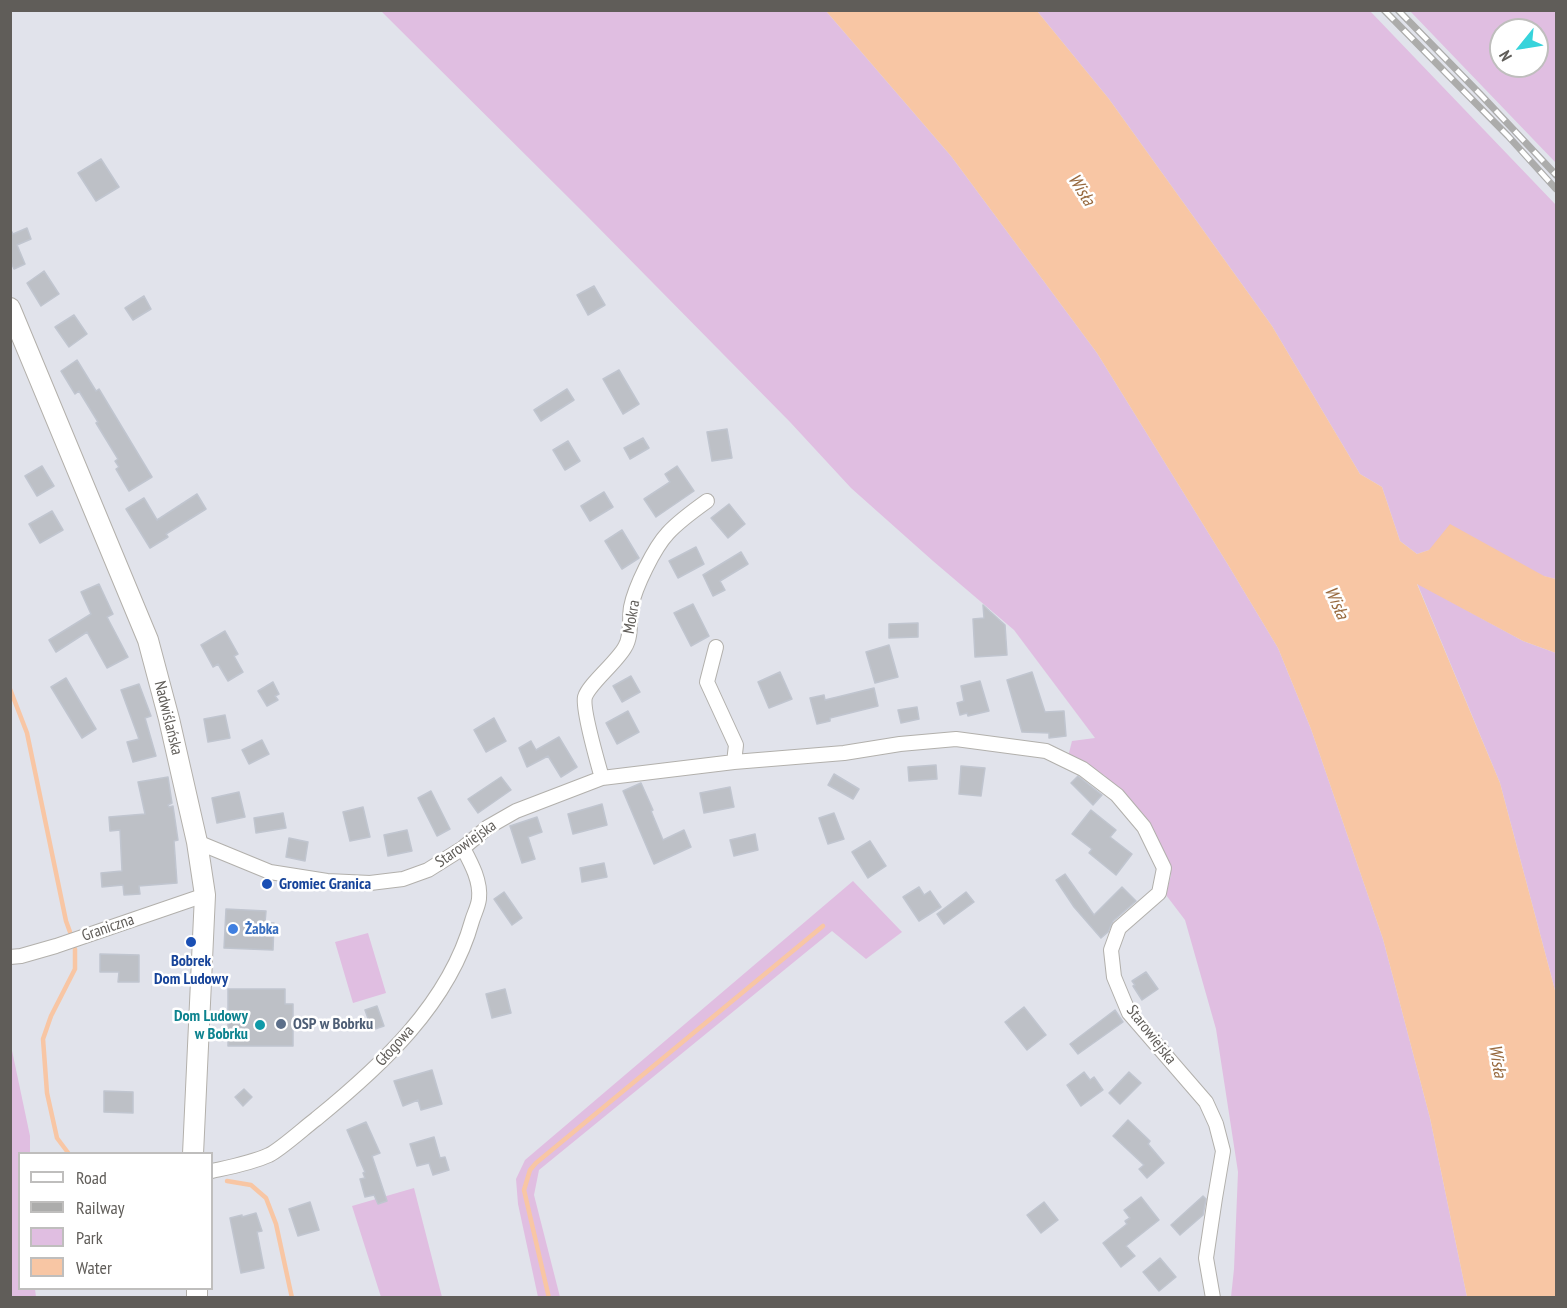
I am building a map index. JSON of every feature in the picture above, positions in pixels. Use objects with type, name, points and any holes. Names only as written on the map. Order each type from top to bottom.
[{"type":"street","name":"Nadwiślańska","points":[[10,308],[148,640],[197,842],[205,895],[194,1152]]},
{"type":"street","name":"Mokra","points":[[602,778],[585,709],[585,697],[627,645],[631,607],[637,590],[644,572],[666,535],[680,521],[707,501]]},
{"type":"street","points":[[716,646],[708,682],[736,745],[734,762]]},
{"type":"street","name":"Starowiejska","points":[[197,842],[270,872],[327,881],[370,883],[403,879],[428,870],[463,848],[488,827],[516,811],[602,778],[959,739],[1046,752],[1083,769],[1117,795],[1144,827],[1164,868],[1159,893],[1119,928],[1111,950],[1114,977],[1129,1013],[1206,1102],[1216,1124],[1224,1150],[1206,1258],[1213,1298]]},
{"type":"street","name":"Głogowa","points":[[213,1171],[270,1154],[349,1092],[387,1057],[427,1010],[453,969],[468,938],[479,898],[475,873],[463,848]]},
{"type":"street","name":"Graniczna","points":[[10,957],[56,946],[205,895]]},
{"type":"green space","points":[[381,11],[826,11],[951,156],[1097,353],[1278,648],[1311,729],[1383,939],[1430,1118],[1467,1297],[1231,1297],[1238,1172],[1216,1029],[1185,920],[1166,895],[1171,875],[1164,855],[1143,817],[1104,775],[1068,757],[1072,741],[1095,738],[1014,630],[851,488],[790,422]]},
{"type":"green space","points":[[1037,11],[1370,11],[1556,205],[1556,579],[1429,550],[1417,554],[1400,541],[1382,487],[1360,474],[1272,326],[1109,99]]},
{"type":"green space","points":[[1410,11],[1556,11],[1556,163]]},
{"type":"green space","points":[[1417,583],[1523,641],[1556,653],[1556,994],[1500,783]]},
{"type":"green space","points":[[853,881],[902,932],[866,959],[832,931],[539,1170],[534,1195],[560,1297],[538,1297],[518,1204],[516,1179],[525,1160]]},
{"type":"green space","points":[[368,933],[386,993],[353,1003],[335,942]]},
{"type":"green space","points":[[10,1041],[30,1136],[30,1152],[18,1152],[18,1290],[35,1290],[36,1297],[11,1297]]},
{"type":"green space","points":[[414,1188],[442,1297],[381,1297],[352,1206]]},
{"type":"water","name":"Wisła","points":[[826,11],[1037,11],[1109,99],[1272,326],[1360,474],[1382,487],[1400,541],[1417,554],[1429,550],[1450,524],[1544,576],[1556,579],[1556,653],[1523,641],[1417,584],[1500,783],[1556,994],[1556,1297],[1467,1297],[1430,1118],[1383,939],[1311,729],[1278,648],[1097,353],[951,156]]},
{"type":"building","points":[[101,159],[119,187],[96,201],[78,173]]},
{"type":"building","points":[[27,228],[31,239],[17,245],[25,264],[14,269],[10,260],[10,229],[13,234]]},
{"type":"building","points":[[44,271],[59,294],[41,306],[27,283]]},
{"type":"building","points":[[594,286],[605,305],[588,315],[577,295]]},
{"type":"building","points":[[144,296],[151,309],[133,320],[125,308]]},
{"type":"building","points":[[74,315],[87,334],[69,347],[55,327]]},
{"type":"building","points":[[77,360],[96,391],[99,389],[152,477],[129,491],[116,469],[119,467],[115,461],[118,459],[96,423],[98,422],[79,391],[75,394],[61,371]]},
{"type":"building","points":[[619,370],[639,404],[623,414],[603,379]]},
{"type":"building","points":[[567,389],[574,400],[541,421],[534,410]]},
{"type":"building","points":[[727,429],[732,458],[712,461],[707,432]]},
{"type":"building","points":[[643,438],[649,448],[630,459],[624,448]]},
{"type":"building","points":[[568,441],[580,461],[565,470],[553,450]]},
{"type":"building","points":[[42,466],[54,486],[37,496],[25,476]]},
{"type":"building","points":[[677,466],[694,491],[656,517],[644,499],[670,482],[665,474]]},
{"type":"building","points":[[604,492],[613,507],[590,521],[581,506]]},
{"type":"building","points":[[197,494],[206,509],[166,534],[168,537],[150,548],[126,509],[144,498],[157,520]]},
{"type":"building","points":[[729,504],[745,524],[728,538],[711,518]]},
{"type":"building","points":[[52,511],[63,530],[40,543],[29,524]]},
{"type":"building","points":[[622,530],[639,558],[622,569],[605,541]]},
{"type":"building","points":[[696,547],[704,564],[678,578],[669,561]]},
{"type":"building","points":[[741,552],[748,564],[720,581],[725,590],[713,596],[703,575]]},
{"type":"building","points":[[99,584],[113,614],[107,617],[128,657],[107,668],[87,632],[56,652],[49,640],[91,614],[81,592]]},
{"type":"building","points":[[693,604],[709,636],[691,646],[674,613]]},
{"type":"building","points":[[983,605],[1005,625],[1007,655],[975,657],[973,619],[984,618]]},
{"type":"building","points":[[918,623],[918,637],[889,638],[889,624]]},
{"type":"building","points":[[225,631],[238,654],[234,656],[243,672],[228,681],[218,664],[213,667],[201,645]]},
{"type":"building","points":[[889,645],[898,677],[875,683],[866,652]]},
{"type":"building","points":[[780,672],[792,699],[769,708],[758,682]]},
{"type":"building","points":[[1032,672],[1045,712],[1064,711],[1066,736],[1049,738],[1049,733],[1022,732],[1007,680]]},
{"type":"building","points":[[631,676],[640,692],[622,702],[613,686]]},
{"type":"building","points":[[66,678],[96,729],[82,738],[51,687]]},
{"type":"building","points":[[980,681],[989,711],[968,716],[967,713],[960,715],[957,703],[964,701],[961,686]]},
{"type":"building","points":[[273,682],[279,694],[275,696],[278,700],[267,706],[258,691]]},
{"type":"building","points":[[139,684],[151,716],[145,718],[156,756],[133,762],[127,742],[139,739],[121,690]]},
{"type":"building","points":[[874,688],[878,706],[830,718],[830,721],[817,724],[810,698],[824,695],[825,700]]},
{"type":"building","points":[[917,707],[919,719],[901,723],[898,710]]},
{"type":"building","points":[[628,711],[639,732],[617,744],[606,723]]},
{"type":"building","points":[[225,715],[230,738],[208,742],[204,719]]},
{"type":"building","points":[[494,718],[506,741],[486,752],[474,730]]},
{"type":"building","points":[[559,737],[577,767],[561,777],[548,756],[527,767],[519,748],[531,741],[536,750]]},
{"type":"building","points":[[262,740],[269,754],[249,764],[242,750]]},
{"type":"building","points":[[936,765],[937,779],[909,781],[908,767]]},
{"type":"building","points":[[961,766],[985,768],[981,796],[959,794]]},
{"type":"building","points":[[834,774],[859,789],[853,799],[828,785]]},
{"type":"building","points":[[1078,776],[1102,795],[1093,805],[1071,783]]},
{"type":"building","points":[[168,777],[172,803],[168,805],[173,806],[178,840],[174,841],[177,883],[139,886],[140,894],[124,895],[123,885],[102,887],[101,873],[122,871],[120,830],[110,831],[109,817],[145,814],[138,782]]},
{"type":"building","points":[[501,777],[511,790],[478,813],[468,799]]},
{"type":"building","points":[[641,783],[663,840],[684,830],[691,847],[654,864],[623,791]]},
{"type":"building","points":[[730,787],[734,807],[704,813],[700,793]]},
{"type":"building","points":[[431,791],[450,829],[437,836],[418,798]]},
{"type":"building","points":[[239,792],[245,817],[217,823],[212,798]]},
{"type":"building","points":[[602,804],[607,825],[573,834],[568,814]]},
{"type":"building","points":[[363,807],[370,837],[350,841],[343,812]]},
{"type":"building","points":[[1091,810],[1116,830],[1110,837],[1132,854],[1116,875],[1089,853],[1092,849],[1072,834]]},
{"type":"building","points":[[283,813],[286,828],[256,833],[254,818]]},
{"type":"building","points":[[834,813],[844,839],[828,844],[819,818]]},
{"type":"building","points":[[537,817],[542,832],[528,837],[535,859],[522,863],[510,826]]},
{"type":"building","points":[[407,830],[412,851],[388,856],[384,835]]},
{"type":"building","points":[[755,834],[758,850],[734,856],[730,840]]},
{"type":"building","points":[[289,838],[308,842],[305,861],[286,857]]},
{"type":"building","points":[[870,841],[886,866],[868,878],[852,852]]},
{"type":"building","points":[[604,863],[607,877],[582,882],[580,868]]},
{"type":"building","points":[[1065,874],[1094,915],[1122,887],[1136,901],[1113,921],[1108,932],[1101,938],[1074,907],[1056,880]]},
{"type":"building","points":[[919,887],[924,895],[930,891],[941,907],[919,921],[903,897]]},
{"type":"building","points":[[504,892],[522,918],[512,925],[494,899]]},
{"type":"building","points":[[966,892],[974,902],[944,924],[937,914]]},
{"type":"building","points":[[226,909],[266,911],[265,923],[274,923],[273,950],[224,948]]},
{"type":"building","points":[[100,954],[139,955],[139,982],[118,982],[119,972],[100,972]]},
{"type":"building","points":[[1146,972],[1158,989],[1142,1000],[1132,981]]},
{"type":"building","name":"Dom Ludowy w Bobrku","points":[[228,989],[285,989],[285,1004],[293,1004],[293,1046],[228,1046]]},
{"type":"building","points":[[505,989],[511,1013],[492,1018],[486,994]]},
{"type":"building","points":[[377,1006],[384,1026],[372,1030],[365,1010]]},
{"type":"building","points":[[1024,1007],[1046,1035],[1027,1050],[1005,1022]]},
{"type":"building","points":[[1115,1010],[1123,1022],[1078,1054],[1070,1044]]},
{"type":"building","points":[[432,1070],[442,1104],[421,1110],[418,1100],[403,1106],[394,1081]]},
{"type":"building","points":[[1084,1072],[1090,1080],[1094,1077],[1103,1090],[1081,1106],[1067,1085]]},
{"type":"building","points":[[1129,1072],[1141,1083],[1120,1104],[1109,1093]]},
{"type":"building","points":[[244,1089],[252,1097],[243,1106],[235,1097]]},
{"type":"building","points":[[104,1091],[133,1092],[133,1113],[104,1112]]},
{"type":"building","points":[[1128,1120],[1150,1141],[1148,1144],[1164,1163],[1147,1178],[1139,1169],[1144,1165],[1113,1136]]},
{"type":"building","points":[[366,1122],[380,1153],[372,1156],[387,1201],[378,1204],[374,1195],[365,1197],[360,1179],[365,1178],[363,1173],[365,1172],[347,1130]]},
{"type":"building","points":[[434,1137],[440,1158],[445,1157],[449,1170],[433,1175],[429,1163],[417,1166],[410,1144]]},
{"type":"building","points":[[1203,1196],[1206,1199],[1203,1215],[1180,1235],[1171,1225]]},
{"type":"building","points":[[1141,1197],[1159,1220],[1126,1246],[1135,1256],[1121,1267],[1103,1243],[1127,1224],[1125,1221],[1130,1218],[1124,1210]]},
{"type":"building","points":[[310,1202],[319,1230],[298,1236],[289,1209]]},
{"type":"building","points":[[1044,1202],[1058,1220],[1041,1233],[1027,1215]]},
{"type":"building","points":[[256,1213],[262,1231],[257,1232],[264,1268],[241,1273],[230,1218]]},
{"type":"building","points":[[1160,1258],[1176,1277],[1159,1291],[1143,1272]]},
{"type":"waterway","points":[[10,689],[27,733],[70,932]]},
{"type":"waterway","points":[[549,1298],[524,1190],[530,1170],[823,926]]},
{"type":"waterway","points":[[68,1152],[57,1138],[47,1093],[43,1039],[51,1016],[75,969],[75,949]]},
{"type":"waterway","points":[[227,1181],[251,1185],[266,1198],[276,1224],[292,1298]]},
{"type":"railway","points":[[1384,10],[1508,136],[1556,189]]},
{"type":"railway","points":[[1398,10],[1556,175]]},
{"type":"place","name":"Gromiec Granica","points":[[267,884]]},
{"type":"place","name":"Żabka","points":[[233,929]]},
{"type":"place","name":"Bobrek Dom Ludowy","points":[[191,942]]},
{"type":"place","name":"OSP w Bobrku","points":[[281,1024]]},
{"type":"place","name":"Dom Ludowy w Bobrku","points":[[260,1025]]}]
